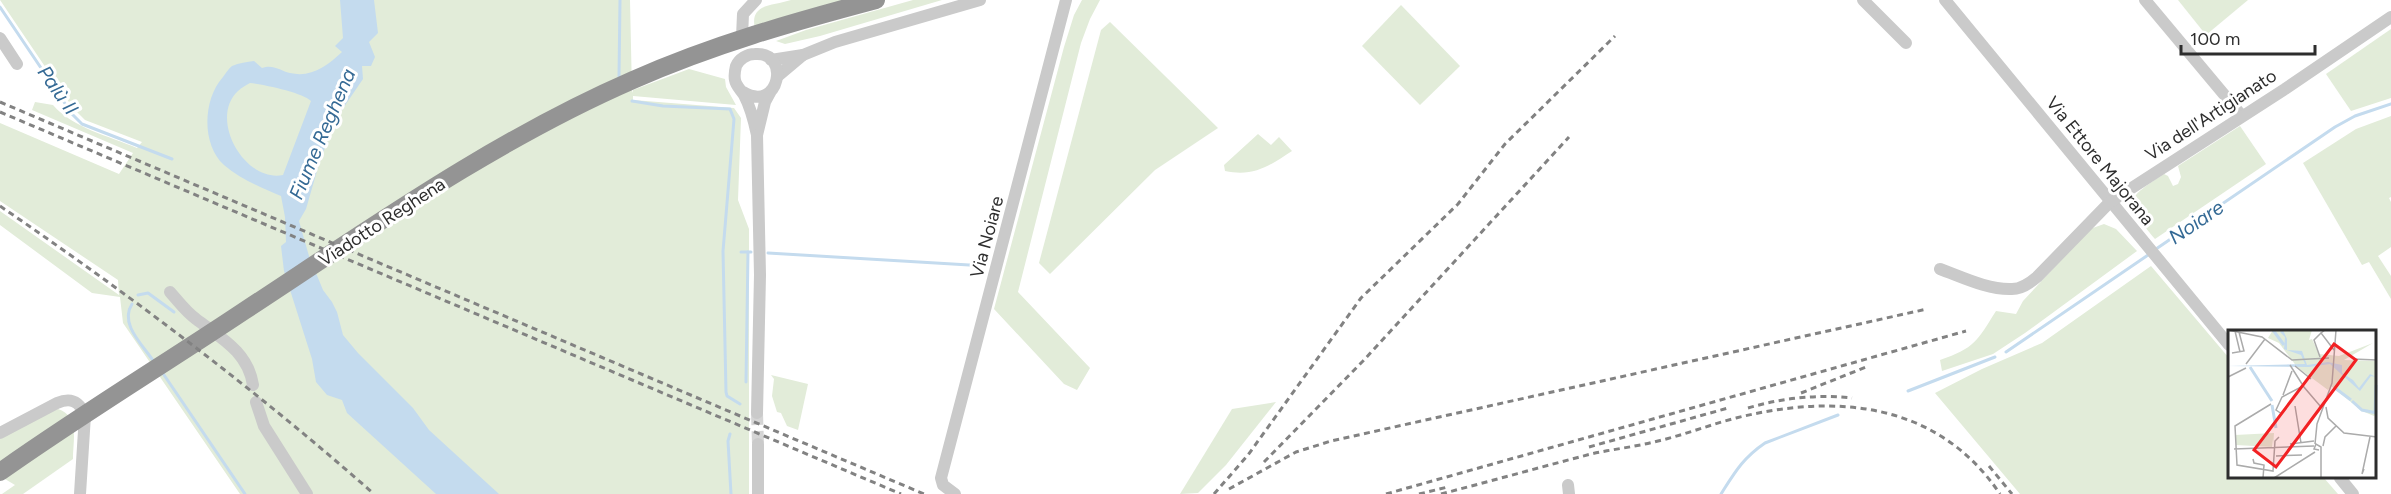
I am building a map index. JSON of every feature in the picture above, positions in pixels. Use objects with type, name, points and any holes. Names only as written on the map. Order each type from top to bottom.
[{"type":"highway","name":"Viadotto Reghena","points":[[5,469],[406,206],[538,126],[584,102],[667,65],[779,26],[876,0]]},
{"type":"street","points":[[756,0],[743,14],[741,59],[734,74],[735,81],[743,92],[757,135]]},
{"type":"street","points":[[771,60],[803,55],[835,42],[980,0]]},
{"type":"street","name":"Via Noiare","points":[[955,494],[941,483],[1066,0]]},
{"type":"street","points":[[1863,0],[1906,43]]},
{"type":"street","name":"Via Ettore Majorana","points":[[1945,0],[2228,344]]},
{"type":"street","points":[[2145,0],[2242,116]]},
{"type":"street","name":"Via dell'Artigianato","points":[[1940,269],[1975,282],[2013,290],[2024,287],[2037,277],[2110,202],[2391,17]]},
{"type":"street","points":[[742,37],[758,53],[771,60],[778,76]]},
{"type":"street","points":[[0,38],[17,64]]},
{"type":"street","points":[[741,59],[758,53]]},
{"type":"street","points":[[757,413],[760,274],[757,135],[762,110],[778,76],[803,55]]},
{"type":"street","points":[[743,92],[754,97],[771,91]]},
{"type":"street","points":[[170,292],[188,313],[239,352],[251,374],[253,385]]},
{"type":"street","points":[[0,433],[57,403],[66,399],[74,400],[85,415],[80,494]]},
{"type":"street","points":[[256,402],[264,426],[307,494]]},
{"type":"street","points":[[758,444],[758,494]]},
{"type":"street","points":[[2342,479],[2353,494]]},
{"type":"green space","points":[[0,0],[630,0],[632,93],[633,90],[689,69],[725,79],[726,87],[736,105],[633,96],[633,100],[734,108],[741,118],[738,200],[749,229],[749,494],[240,494],[123,323],[120,297],[92,293],[0,225],[0,211],[119,295],[118,280],[0,201],[0,123],[119,174],[133,153],[32,110],[35,102],[53,105],[81,126],[137,148],[142,142],[85,120],[73,108]]},
{"type":"green space","points":[[791,0],[853,0],[755,29],[754,21],[759,10]]},
{"type":"green space","points":[[913,0],[942,0],[820,36],[785,44],[776,41],[806,30]]},
{"type":"green space","points":[[1082,0],[1100,0],[1081,43],[1018,292],[1090,368],[1077,390],[1064,384],[994,309],[1064,47],[1074,15]]},
{"type":"green space","points":[[2178,0],[2248,0],[2206,35]]},
{"type":"green space","points":[[1401,5],[1460,66],[1420,105],[1362,46]]},
{"type":"green space","points":[[1110,22],[1218,128],[1155,170],[1050,274],[1039,263],[1101,30]]},
{"type":"green space","points":[[2391,29],[2391,98],[2351,111],[2326,74]]},
{"type":"green space","points":[[2391,116],[2391,197],[2389,198],[2391,202],[2391,247],[2378,256],[2391,276],[2391,299],[2369,262],[2362,265],[2303,163],[2356,129]]},
{"type":"green space","points":[[2240,126],[2266,164],[2155,239],[2134,209],[2132,203],[2135,197],[2164,174],[2168,176],[2173,186],[2178,184],[2181,177],[2178,166]]},
{"type":"green space","points":[[1258,134],[1271,145],[1279,137],[1292,151],[1261,169],[1244,173],[1225,171],[1224,165]]},
{"type":"green space","points":[[2104,224],[2116,229],[2137,251],[1993,354],[1942,371],[1940,360],[1961,352],[1974,342],[1996,311],[2016,314],[2023,301],[2090,229]]},
{"type":"green space","points":[[2151,266],[2228,357],[2228,479],[2325,479],[2338,494],[2020,494],[1935,393],[1982,369],[2042,343]]},
{"type":"green space","points":[[771,375],[808,384],[798,430],[787,426],[781,413],[777,412],[772,396],[774,379]]},
{"type":"green space","points":[[1276,402],[1226,465],[1198,493],[1180,494],[1232,409]]},
{"type":"green space","points":[[58,409],[70,417],[72,423],[74,430],[73,459],[23,494],[2,494],[15,485],[0,476],[0,439],[38,417]]},
{"type":"water","name":"Fiume Reghena","points":[[340,0],[374,0],[378,33],[369,42],[375,57],[371,66],[362,66],[363,79],[335,120],[306,209],[299,221],[309,256],[323,290],[337,312],[343,335],[413,408],[429,430],[499,494],[436,494],[347,413],[342,400],[327,395],[316,382],[312,359],[284,271],[281,246],[286,242],[285,217],[281,196],[251,183],[230,170],[217,156],[211,145],[207,121],[211,97],[216,86],[232,66],[254,61],[262,68],[273,67],[290,73],[305,74],[318,70],[342,52],[335,46],[343,38]],"holes":[[[250,83],[292,92],[311,101],[283,175],[269,175],[256,169],[244,159],[229,132],[227,117],[230,103],[238,91]]]},
{"type":"waterway","points":[[619,77],[620,0]]},
{"type":"waterway","name":"Palù II","points":[[0,7],[72,114],[82,124],[172,159]]},
{"type":"waterway","points":[[632,101],[663,106],[730,109],[734,119],[723,251],[726,392],[727,396],[740,404]]},
{"type":"waterway","name":"Noiare","points":[[2156,249],[2335,127],[2355,116],[2391,104]]},
{"type":"waterway","points":[[741,252],[751,252]]},
{"type":"waterway","points":[[746,382],[748,252]]},
{"type":"waterway","points":[[768,253],[986,266]]},
{"type":"waterway","name":"Noiare","points":[[2006,352],[2151,253]]},
{"type":"waterway","points":[[138,295],[148,293],[174,312]]},
{"type":"waterway","points":[[132,304],[128,319],[130,327],[154,362]]},
{"type":"waterway","name":"Noiare","points":[[1908,391],[1995,357]]},
{"type":"waterway","points":[[162,372],[245,494]]},
{"type":"waterway","name":"Noiare","points":[[1721,494],[1745,460],[1765,443],[1838,415]]},
{"type":"waterway","points":[[730,434],[728,441],[731,494]]},
{"type":"tunnel","points":[[757,413],[758,444]]},
{"type":"railway","points":[[1214,494],[1248,455],[1361,298],[1458,204],[1505,144],[1615,36]]},
{"type":"railway","points":[[0,102],[924,494]]},
{"type":"railway","points":[[0,112],[901,494]]},
{"type":"railway","points":[[1264,462],[1363,361],[1569,137]]},
{"type":"railway","points":[[0,206],[192,344],[374,494]]},
{"type":"railway","points":[[1229,489],[1296,452],[1331,441],[1927,309]]},
{"type":"railway","points":[[1386,494],[1966,331]]},
{"type":"railway","points":[[1801,393],[1866,367]]},
{"type":"railway","points":[[1748,408],[1800,398],[1826,396],[1852,398]]},
{"type":"railway","points":[[1441,494],[1591,454],[1668,439],[1736,418],[1774,410],[1811,406],[1847,407],[1882,412],[1916,423],[1947,440],[1975,463],[2000,494]]},
{"type":"railway","points":[[1589,447],[1728,408]]},
{"type":"railway","points":[[1989,466],[2012,494]]},
{"type":"railway","points":[[1419,494],[1448,487]]}]
